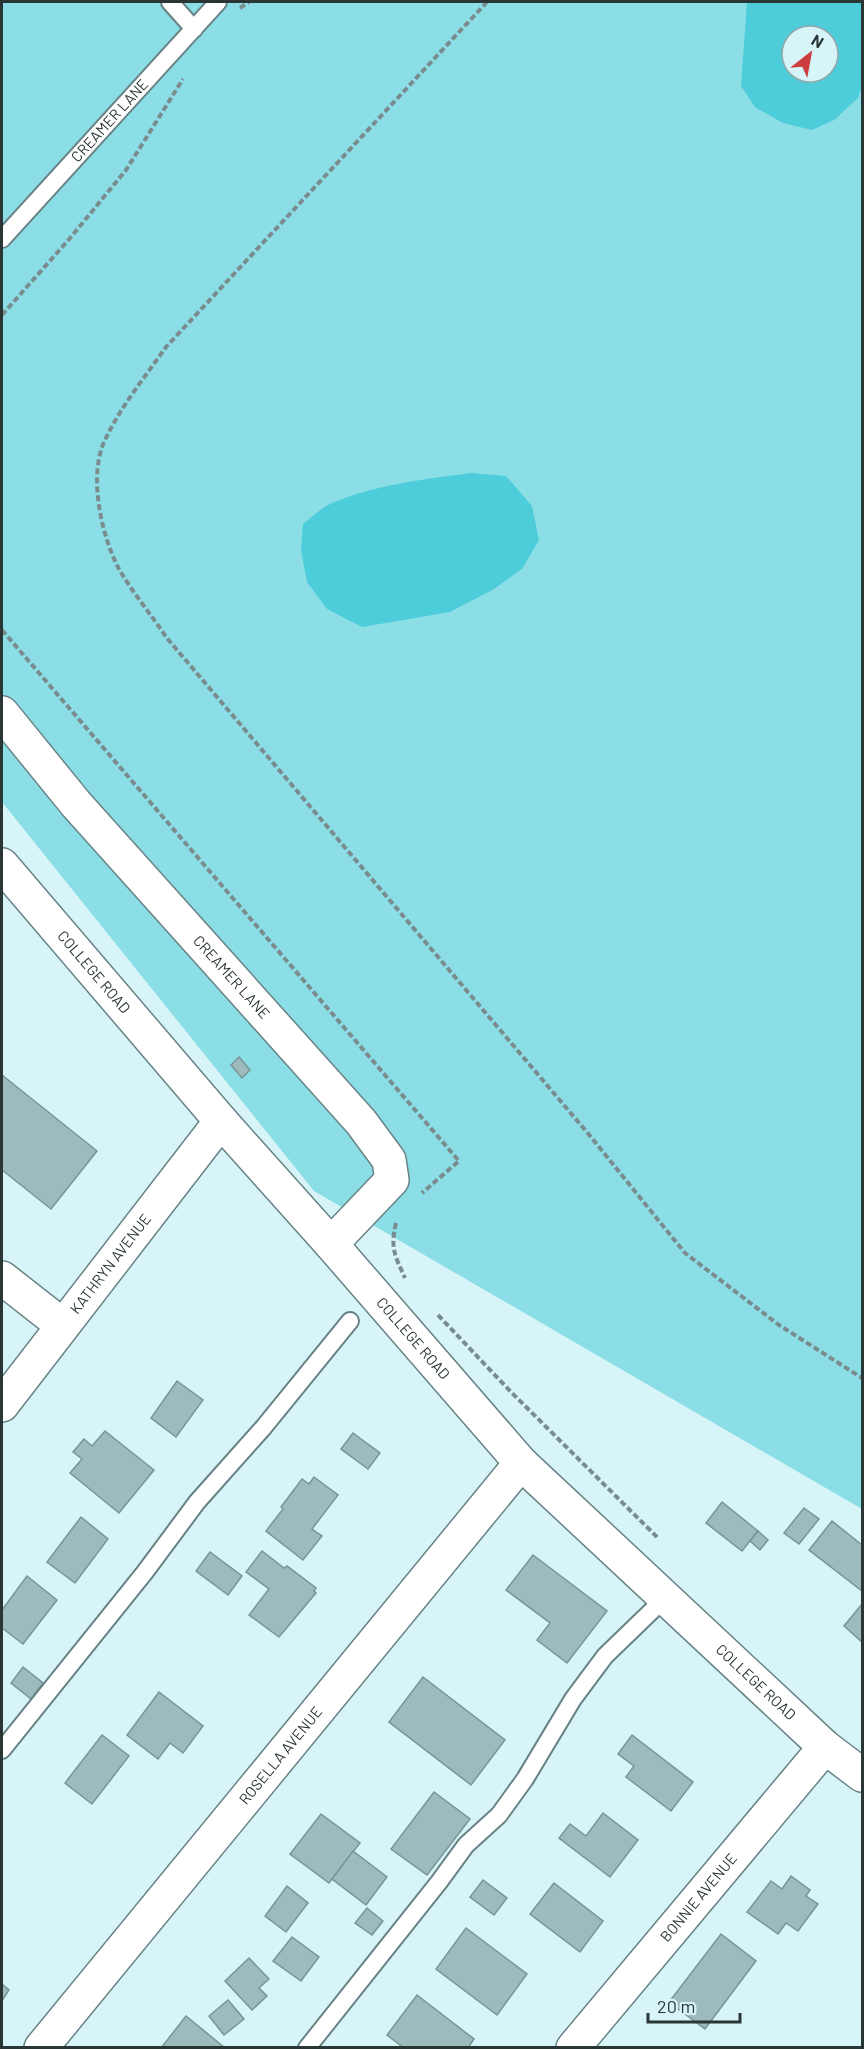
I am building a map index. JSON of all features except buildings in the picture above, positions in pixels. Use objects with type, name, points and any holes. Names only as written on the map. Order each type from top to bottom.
[{"type":"street","name":"CREAMER LANE","points":[[2,713],[76,804],[361,1122],[389,1160],[392,1180],[332,1244]]},
{"type":"street","name":"COLLEGE ROAD","points":[[2,865],[221,1121],[332,1244],[521,1463],[825,1747],[862,1774]]},
{"type":"street","name":"KATHRYN AVENUE","points":[[2,1405],[221,1121]]},
{"type":"street","points":[[2,1278],[62,1325]]},
{"type":"street","name":"ROSELLA AVENUE","points":[[41,2048],[521,1463]]},
{"type":"street","name":"BONNIE AVENUE","points":[[573,2048],[825,1747]]},
{"type":"lane","points":[[170,2],[194,28]]},
{"type":"lane","name":"CREAMER LANE","points":[[2,239],[218,2]]},
{"type":"lane","points":[[2,1750],[145,1572],[196,1502],[263,1428],[350,1321]]},
{"type":"lane","points":[[307,2048],[466,1845],[499,1815],[525,1779],[573,1699],[606,1656],[665,1598]]},
{"type":"path","points":[[239,10],[249,2]]},
{"type":"path","points":[[488,2],[166,347],[129,399],[104,442],[96,482],[101,521],[118,568],[166,637],[586,1131],[685,1252],[779,1325],[862,1378]]},
{"type":"path","points":[[2,315],[126,170],[187,71]]},
{"type":"shaded area","points":[[2,2],[862,2],[862,1509],[314,1191],[2,802]]},
{"type":"shaded area","points":[[747,2],[862,2],[862,86],[858,98],[834,120],[812,130],[783,123],[755,107],[741,86]]},
{"type":"shaded area","points":[[471,473],[506,476],[532,506],[539,540],[522,569],[494,589],[450,612],[362,627],[327,609],[307,582],[301,550],[303,524],[330,504],[347,497],[399,484]]}]
